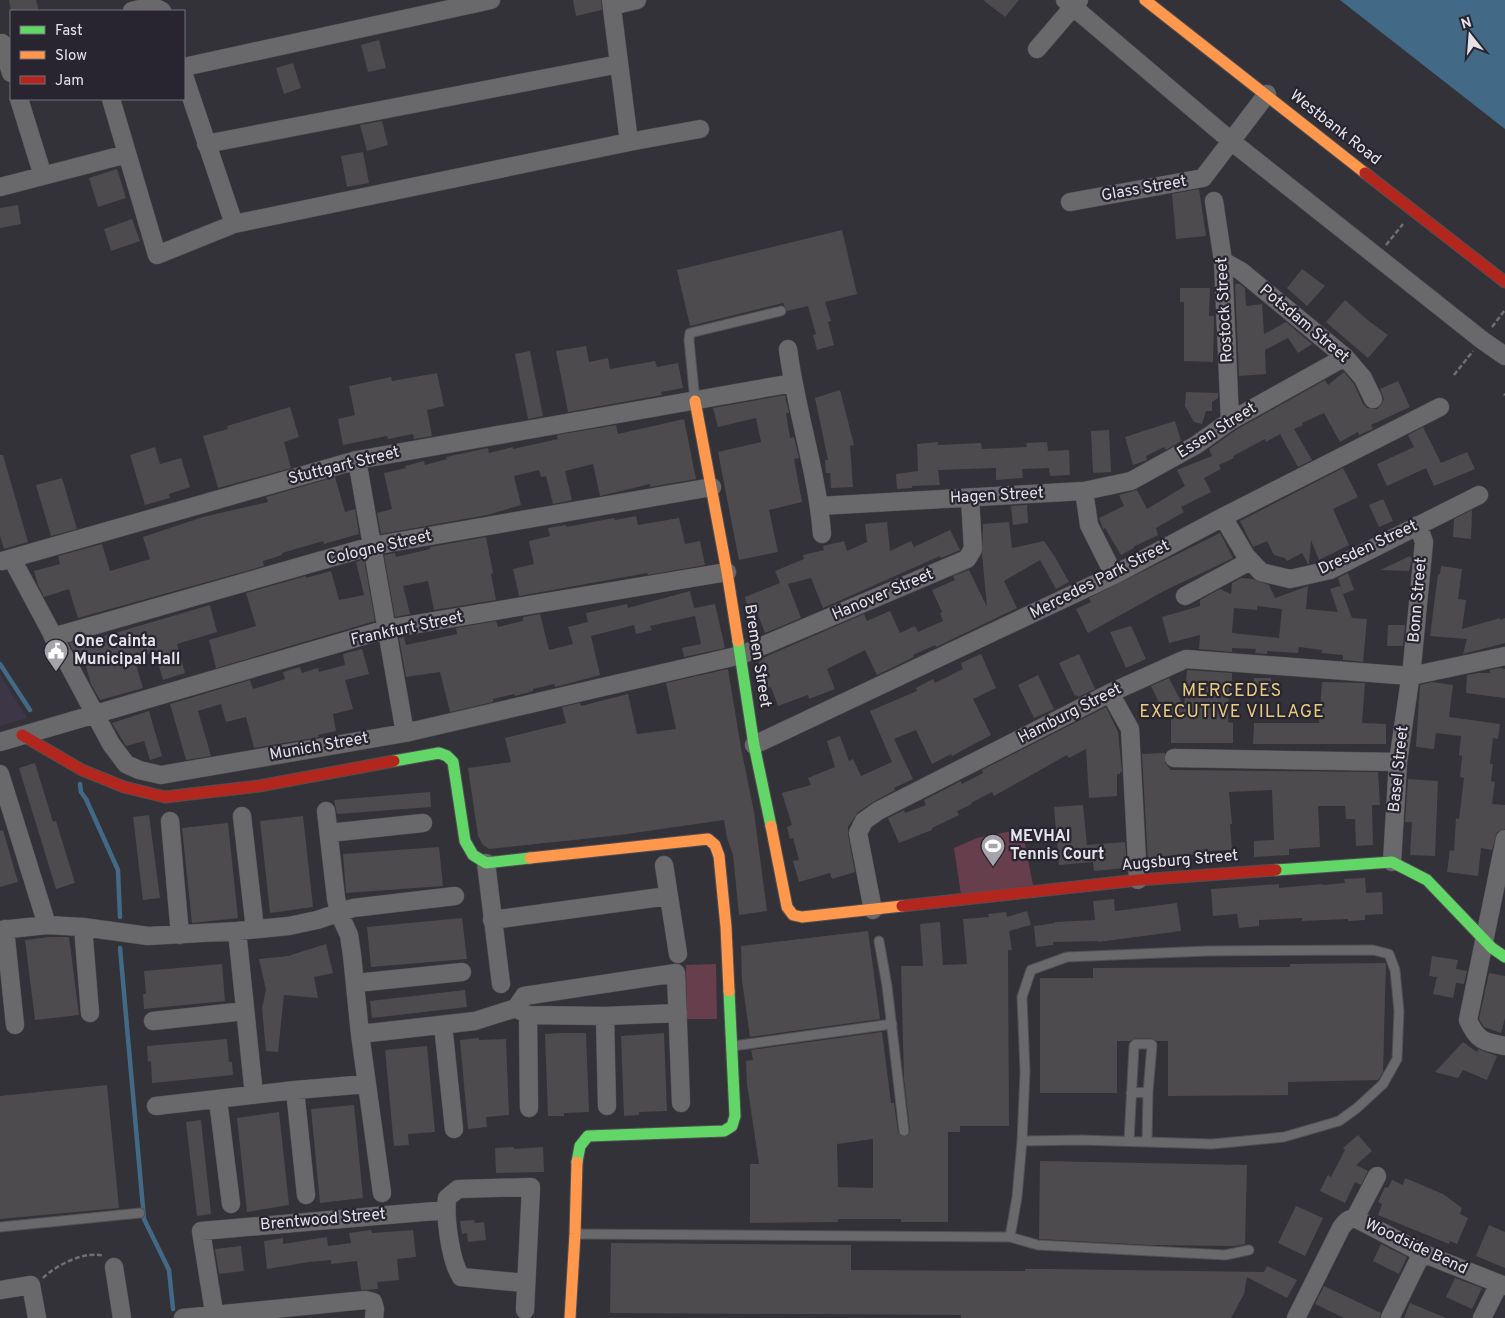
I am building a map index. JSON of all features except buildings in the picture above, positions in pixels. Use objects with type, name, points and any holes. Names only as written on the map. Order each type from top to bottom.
[{"type":"street","points":[[185,67],[473,2],[491,0]]},
{"type":"street","points":[[629,142],[611,3],[637,0]]},
{"type":"street","name":"Westbank Road","points":[[1144,0],[1267,94],[1505,282]]},
{"type":"street","points":[[1037,49],[1072,2],[1231,141],[1482,340],[1505,356]]},
{"type":"street","points":[[136,10],[152,6],[160,10]]},
{"type":"street","points":[[4,43],[10,69]]},
{"type":"street","points":[[206,144],[619,64]]},
{"type":"street","points":[[185,79],[234,224]]},
{"type":"street","name":"Glass Street","points":[[1070,202],[1203,178],[1267,94]]},
{"type":"street","points":[[19,100],[43,176]]},
{"type":"street","points":[[111,100],[158,255],[234,224],[700,129]]},
{"type":"street","points":[[0,187],[127,154]]},
{"type":"street","name":"Rostock Street","points":[[1214,201],[1223,261],[1230,421]]},
{"type":"street","name":"Potsdam Street","points":[[1223,261],[1241,271],[1345,357],[1363,378],[1373,399]]},
{"type":"street","points":[[788,349],[793,383],[819,506],[822,534]]},
{"type":"street","name":"Essen Street","points":[[1084,491],[1131,481],[1196,445],[1230,421],[1345,357]]},
{"type":"street","points":[[696,401],[793,383]]},
{"type":"street","name":"Stuttgart Street","points":[[6,560],[357,460],[696,401]]},
{"type":"street","name":"Bremen Street","points":[[696,401],[741,655],[754,745],[787,907],[792,915]]},
{"type":"street","name":"Mercedes Park Street","points":[[754,745],[1114,575],[1223,516],[1440,406]]},
{"type":"street","points":[[357,460],[405,733]]},
{"type":"street","name":"Cologne Street","points":[[53,637],[372,546],[712,487]]},
{"type":"street","points":[[1084,491],[1089,525],[1114,575]]},
{"type":"street","name":"Hagen Street","points":[[819,506],[1084,491]]},
{"type":"street","name":"Dresden Street","points":[[1223,516],[1246,556],[1261,572],[1290,579],[1330,570],[1479,494]]},
{"type":"street","name":"Hanover Street","points":[[741,655],[967,559],[973,549],[970,498]]},
{"type":"street","name":"Bonn Street","points":[[1411,676],[1424,542],[1418,525]]},
{"type":"street","name":"Munich Street","points":[[6,560],[53,637],[111,744],[126,764],[139,770],[161,775],[405,733],[741,655]]},
{"type":"street","points":[[1185,596],[1250,561]]},
{"type":"street","name":"Frankfurt Street","points":[[0,742],[387,630],[727,572]]},
{"type":"street","name":"Hamburg Street","points":[[874,910],[858,832],[864,821],[878,810],[1110,693],[1186,659],[1411,676],[1505,656]]},
{"type":"street","name":"Basel Street","points":[[1392,862],[1398,762],[1411,676]]},
{"type":"street","points":[[1110,693],[1130,729],[1138,880]]},
{"type":"street","points":[[22,735],[82,770],[124,787],[165,798],[259,786],[439,753],[447,756],[453,762],[464,841],[473,855],[486,863],[708,839],[714,845],[719,856],[726,928],[735,1116],[732,1126],[724,1132],[588,1136],[580,1146],[577,1159],[570,1318]]},
{"type":"street","points":[[1174,758],[1398,762]]},
{"type":"street","points":[[0,774],[47,925]]},
{"type":"street","points":[[326,811],[339,913],[349,935],[356,983],[360,1034],[382,1193]]},
{"type":"street","points":[[242,816],[255,929]]},
{"type":"street","points":[[170,821],[180,934]]},
{"type":"street","points":[[329,833],[423,823]]},
{"type":"street","points":[[1505,839],[1468,1020],[1474,1033],[1484,1042],[1505,1046]]},
{"type":"street","points":[[1392,862],[1427,880],[1492,948],[1505,957]]},
{"type":"street","name":"Augsburg Street","points":[[792,915],[802,917],[874,910],[1138,880],[1392,862]]},
{"type":"street","points":[[486,863],[501,984]]},
{"type":"street","points":[[664,865],[678,954]]},
{"type":"street","points":[[15,1025],[3,929],[47,925],[83,927],[148,936],[237,931],[298,924],[353,908],[455,896]]},
{"type":"street","points":[[492,920],[668,896]]},
{"type":"street","points":[[83,927],[90,1013]]},
{"type":"street","points":[[237,931],[254,1095]]},
{"type":"street","points":[[356,983],[462,972]]},
{"type":"street","points":[[529,1108],[522,1011],[524,996],[676,973],[680,1103]]},
{"type":"street","points":[[153,1022],[245,1011]]},
{"type":"street","points":[[360,1034],[476,1021],[522,1011],[605,1016],[678,1013]]},
{"type":"street","points":[[605,1016],[607,1106]]},
{"type":"street","points":[[443,1025],[454,1129]]},
{"type":"street","points":[[156,1106],[367,1084]]},
{"type":"street","points":[[295,1090],[306,1195]]},
{"type":"street","points":[[218,1100],[231,1204]]},
{"type":"street","points":[[1355,1218],[1377,1176]]},
{"type":"street","points":[[525,1283],[461,1277],[456,1269],[453,1258],[446,1210],[447,1198],[458,1189],[531,1187],[525,1310]]},
{"type":"street","name":"Brentwood Street","points":[[214,1316],[201,1231],[446,1210]]},
{"type":"street","name":"Woodside Bend","points":[[1296,1318],[1341,1228],[1345,1222],[1355,1218],[1422,1253],[1502,1285]]},
{"type":"street","points":[[1390,1318],[1422,1253]]},
{"type":"street","points":[[114,1267],[122,1318]]},
{"type":"street","points":[[0,1290],[32,1285],[37,1318]]},
{"type":"street","points":[[1482,1318],[1502,1285]]},
{"type":"street","points":[[183,1318],[365,1300],[373,1310]]},
{"type":"lane","points":[[696,401],[689,340],[690,333],[781,310]]},
{"type":"lane","points":[[879,941],[887,986],[904,1131]]},
{"type":"lane","points":[[1010,1237],[1017,1197],[1022,1141],[1025,1072],[1022,996],[1031,970],[1067,957],[1197,951],[1373,950],[1389,954],[1395,970],[1399,1011],[1397,1059],[1383,1084],[1357,1108],[1339,1121],[1284,1137],[1212,1144],[1129,1141],[1022,1141]]},
{"type":"lane","points":[[732,1046],[892,1024]]},
{"type":"lane","points":[[1129,1141],[1136,1044],[1151,1044],[1147,1142]]},
{"type":"lane","points":[[1131,1093],[1148,1092]]},
{"type":"lane","points":[[0,1227],[140,1213]]},
{"type":"lane","points":[[575,1234],[1010,1237],[1038,1245],[1225,1255],[1249,1250]]},
{"type":"path","points":[[1377,256],[1401,227]]},
{"type":"path","points":[[32,1285],[66,1262],[95,1254],[106,1257],[114,1267]]},
{"type":"shaded area","points":[[0,675],[27,718],[0,726]]},
{"type":"shaded area","name":"MEVHAI Tennis Court","points":[[1022,829],[1033,885],[961,895],[954,848],[977,838]]},
{"type":"shaded area","points":[[716,964],[717,1019],[687,1019],[686,965]]},
{"type":"water","points":[[1340,0],[1505,0],[1505,129]]},
{"type":"waterway","points":[[0,664],[30,710]]},
{"type":"waterway","points":[[80,784],[81,792],[86,799],[118,870],[120,917]]},
{"type":"waterway","points":[[120,948],[144,1219],[169,1270],[173,1309]]},
{"type":"traffic: fast","points":[[738,641],[754,745],[771,826]]},
{"type":"traffic: fast","points":[[394,761],[439,753],[447,756],[453,762],[465,841],[473,855],[486,863],[530,858]]},
{"type":"traffic: fast","points":[[1276,870],[1392,862],[1427,880],[1492,948],[1505,957]]},
{"type":"traffic: fast","points":[[577,1162],[580,1146],[588,1136],[724,1131],[732,1126],[735,1116],[729,991]]},
{"type":"traffic: slow","points":[[1145,0],[1365,173]]},
{"type":"traffic: slow","points":[[695,401],[738,641]]},
{"type":"traffic: slow","points":[[771,826],[787,907],[793,915],[802,917],[902,906]]},
{"type":"traffic: slow","points":[[530,858],[708,839],[715,845],[719,856],[726,927],[729,991]]},
{"type":"traffic: slow","points":[[570,1318],[577,1162]]},
{"type":"traffic: jam","points":[[1365,173],[1505,282]]},
{"type":"traffic: jam","points":[[22,735],[82,770],[124,787],[165,797],[259,786],[394,761]]},
{"type":"traffic: jam","points":[[902,906],[1138,880],[1276,870]]},
{"type":"place","name":"One Cainta Municipal Hall","points":[[56,672]]},
{"type":"place","name":"MEVHAI Tennis Court","points":[[993,867]]},
{"type":"district","name":"MERCEDES EXECUTIVE VILLAGE","points":[[1232,701]]}]
